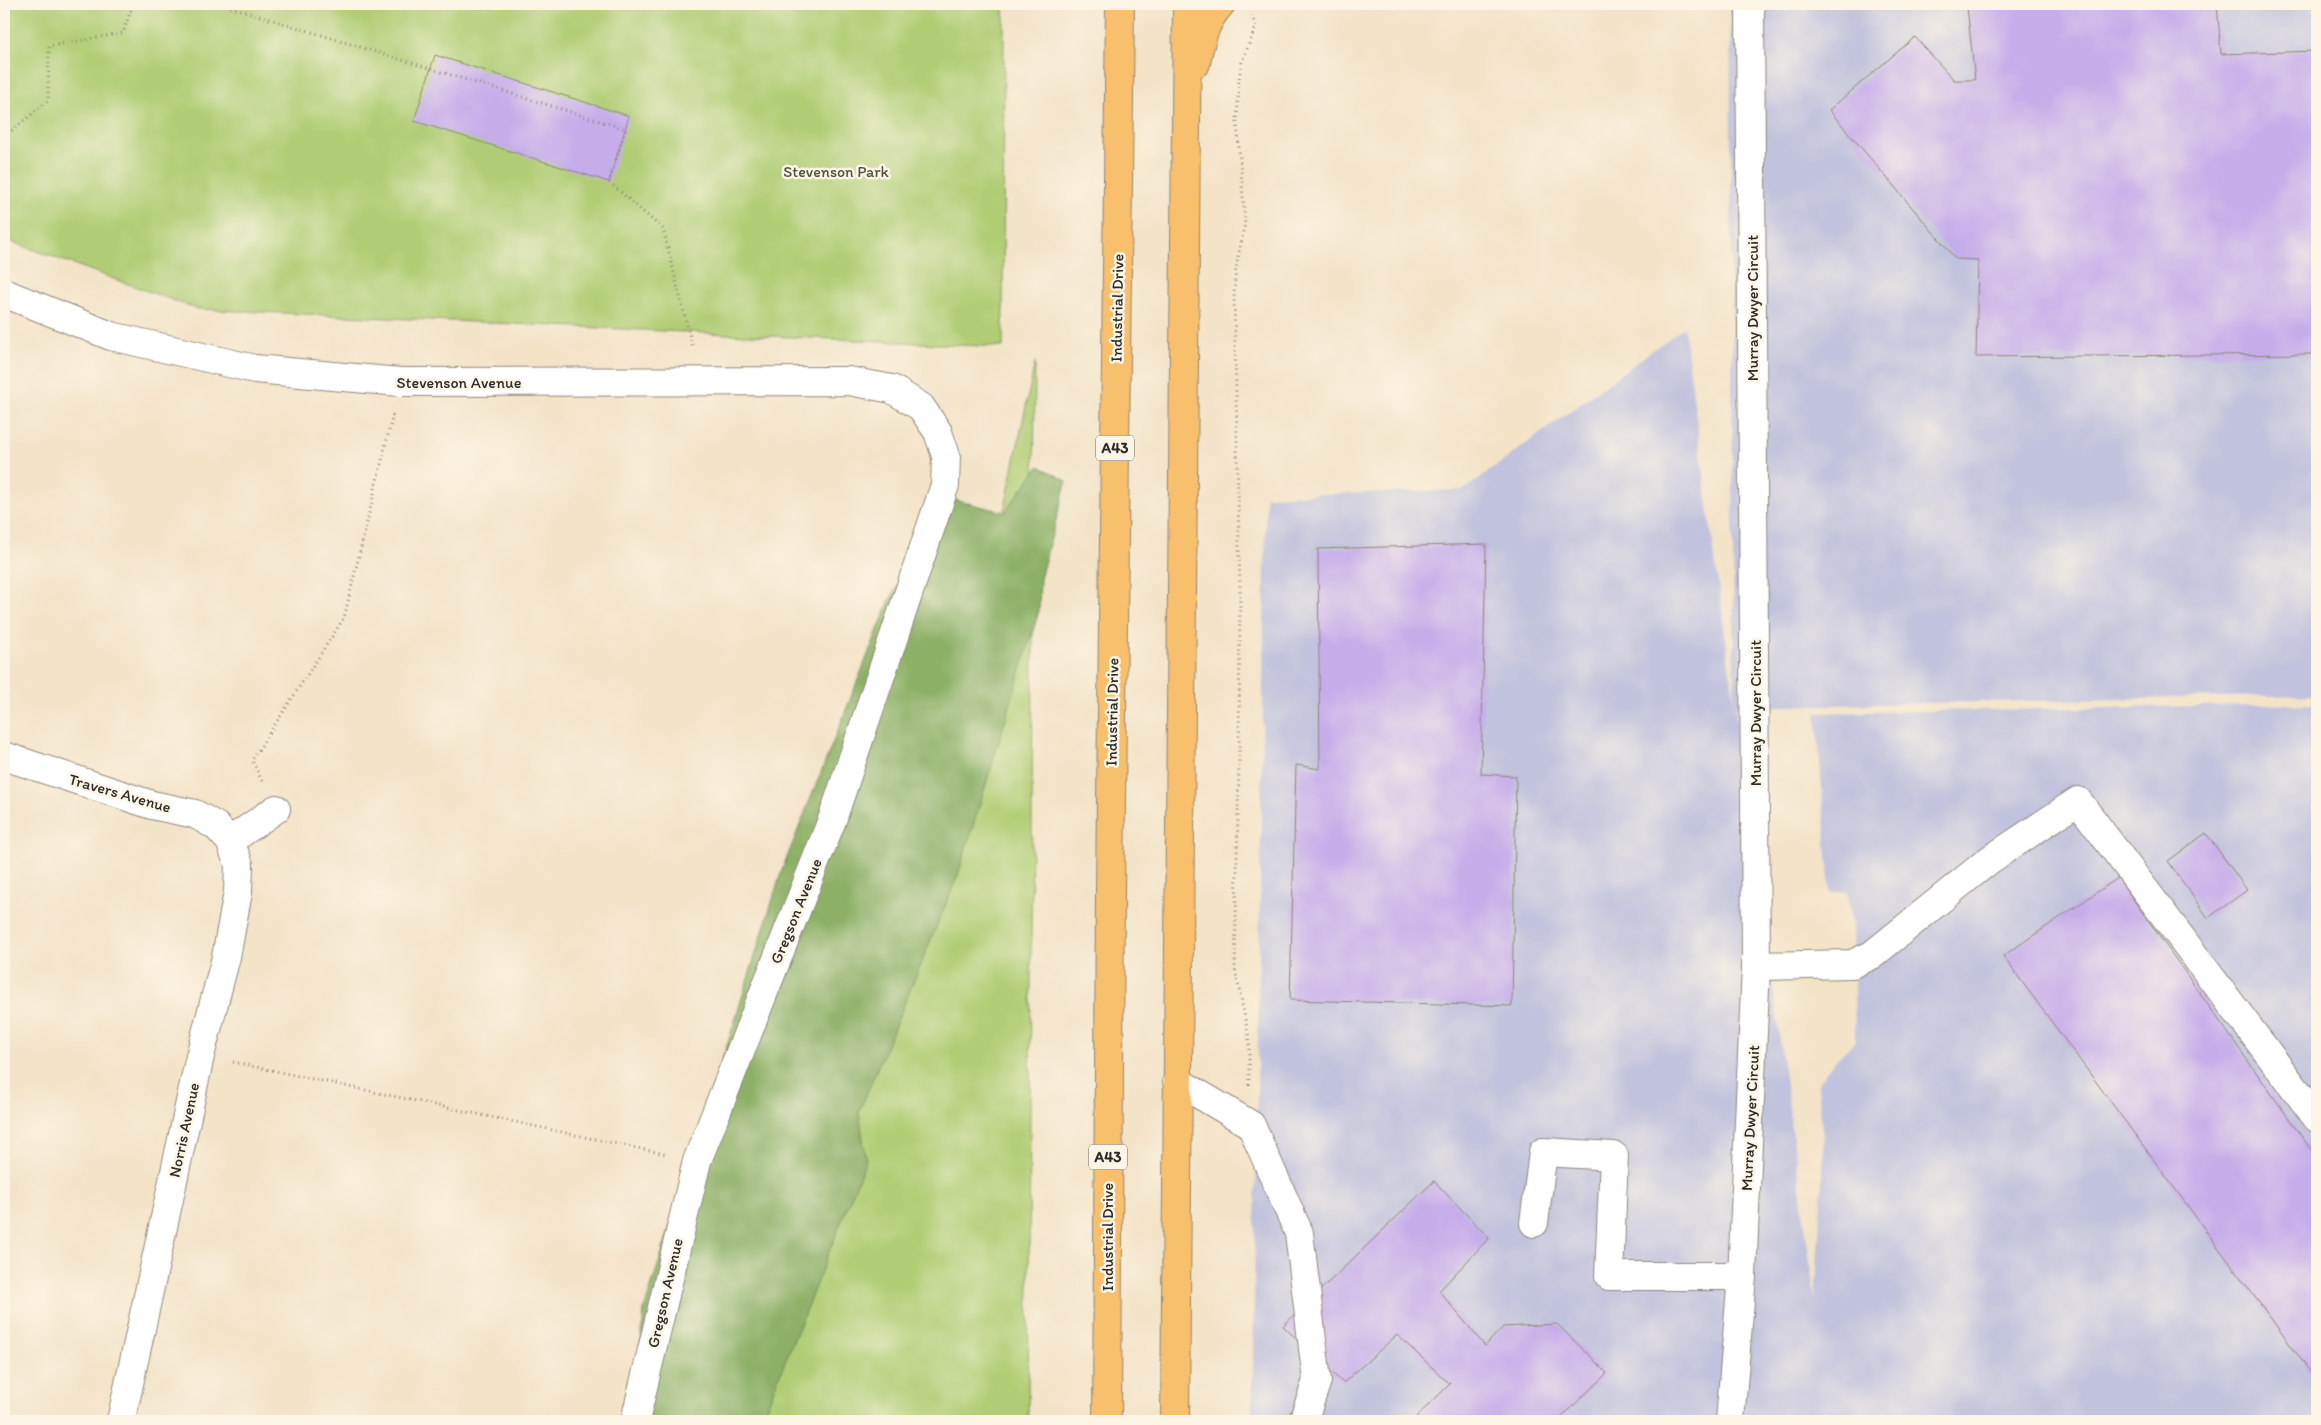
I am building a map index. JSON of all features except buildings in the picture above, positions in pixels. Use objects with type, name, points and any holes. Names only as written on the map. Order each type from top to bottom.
[{"type":"highway","name":"Industrial Drive","points":[[1107,1421],[1110,902],[1120,4]]},
{"type":"highway","points":[[1175,1421],[1186,4]]},
{"type":"highway","points":[[1185,127],[1200,37],[1221,4]]},
{"type":"street","name":"Murray Dwyer Circuit","points":[[1730,1421],[1742,1276],[1756,966],[1750,4]]},
{"type":"street","name":"Stevenson Avenue","points":[[4,292],[111,336],[255,369],[400,382],[849,381],[892,389],[921,407]]},
{"type":"street","name":"Gregson Avenue","points":[[635,1421],[697,1161],[832,820],[945,486],[946,456],[938,432],[921,407]]},
{"type":"street","name":"Travers Avenue","points":[[4,756],[152,804],[195,814],[216,826],[230,841]]},
{"type":"street","points":[[1756,966],[1852,964],[1872,955],[1988,861],[2078,801],[2317,1118]]},
{"type":"street","points":[[230,841],[276,809]]},
{"type":"street","name":"Norris Avenue","points":[[121,1421],[200,1056],[226,957],[238,892],[240,866],[230,841]]},
{"type":"street","points":[[1177,1081],[1251,1125],[1299,1233],[1317,1381],[1303,1421]]},
{"type":"street","points":[[1534,1223],[1543,1152],[1614,1156],[1609,1276],[1742,1276]]},
{"type":"path","points":[[4,137],[48,101],[49,46],[123,33],[133,4]]},
{"type":"path","points":[[221,4],[626,129],[609,182],[663,229],[693,348],[696,382]]},
{"type":"path","points":[[1251,1125],[1248,1078],[1249,1038],[1235,969],[1240,763],[1240,595],[1234,293],[1236,267],[1245,223],[1238,122],[1239,79],[1242,61],[1256,27],[1252,15]]},
{"type":"path","points":[[276,809],[252,760],[344,618],[400,382]]},
{"type":"path","points":[[200,1056],[697,1161]]},
{"type":"shaded area","points":[[1730,4],[2317,4],[2317,695],[1735,707],[1815,1300],[1824,1148],[1818,1085],[1831,1065],[1855,1041],[1853,928],[1847,891],[1830,893],[1816,713],[2317,704],[2317,1421],[1252,1421],[1266,496],[1464,490],[1684,327],[1734,701]]},
{"type":"green space","name":"Stevenson Park","points":[[4,4],[1004,4],[1003,347],[197,309],[4,239]]},
{"type":"green space","points":[[1035,362],[1028,1421],[719,1421],[991,575]]},
{"type":"green space","points":[[1039,466],[1067,481],[1040,578],[1039,611],[958,875],[859,1112],[866,1160],[761,1421],[634,1421],[644,1310],[782,870],[889,602],[946,498],[1005,512]]}]
